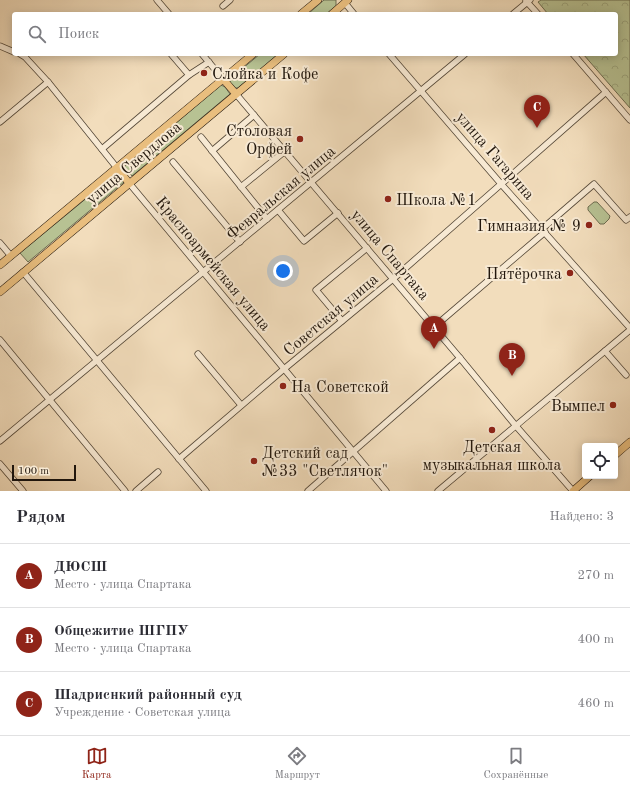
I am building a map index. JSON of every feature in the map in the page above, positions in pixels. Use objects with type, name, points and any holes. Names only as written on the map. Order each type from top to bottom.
[{"type":"main road","points":[[303,12],[318,0]]},
{"type":"main road","points":[[334,12],[345,1]]},
{"type":"main road","name":"улица Свердлова","points":[[0,265],[251,56]]},
{"type":"main road","name":"улица Свердлова","points":[[0,292],[282,56]]},
{"type":"main road","name":"улица Спартака","points":[[223,79],[236,94]]},
{"type":"main road","name":"Красноармейская улица","points":[[117,168],[129,183]]},
{"type":"main road","points":[[618,452],[630,442]]},
{"type":"main road","points":[[572,491],[586,479]]},
{"type":"street","points":[[157,0],[167,12]]},
{"type":"street","points":[[222,6],[230,0]]},
{"type":"street","points":[[345,1],[353,12]]},
{"type":"street","points":[[515,12],[528,1],[536,12]]},
{"type":"street","points":[[0,46],[12,51]]},
{"type":"street","name":"Красноармейская улица","points":[[23,56],[48,82],[117,168]]},
{"type":"street","points":[[173,56],[189,75]]},
{"type":"street","name":"улица Спартака","points":[[204,56],[223,79]]},
{"type":"street","name":"улица Гагарина","points":[[391,56],[502,185],[544,230],[630,329]]},
{"type":"street","name":"Февральская улица","points":[[0,441],[463,56]]},
{"type":"street","points":[[575,56],[630,120]]},
{"type":"street","points":[[102,149],[189,75],[209,62]]},
{"type":"street","points":[[0,122],[48,82]]},
{"type":"street","name":"Советская улица","points":[[179,459],[241,405],[393,279],[502,185],[606,92]]},
{"type":"street","name":"улица Спартака","points":[[236,94],[572,491]]},
{"type":"street","points":[[212,151],[254,115]]},
{"type":"street","points":[[201,137],[267,219]]},
{"type":"street","points":[[241,187],[285,151]]},
{"type":"street","points":[[173,162],[240,242]]},
{"type":"street","name":"Красноармейская улица","points":[[129,183],[386,491]]},
{"type":"street","points":[[434,327],[594,184],[626,220],[630,217]]},
{"type":"street","points":[[278,210],[304,241],[338,213]]},
{"type":"street","points":[[0,243],[11,256]]},
{"type":"street","points":[[342,321],[316,290],[367,248]]},
{"type":"street","points":[[22,272],[206,491]]},
{"type":"street","points":[[438,491],[630,329]]},
{"type":"street","points":[[0,340],[125,491]]},
{"type":"street","points":[[604,351],[626,375]]},
{"type":"street","points":[[198,354],[241,405]]},
{"type":"street","points":[[308,491],[460,358]]},
{"type":"street","points":[[0,464],[23,491]]},
{"type":"street","points":[[136,491],[158,472]]},
{"type":"green space","points":[[324,0],[336,0],[336,6],[328,12],[310,12]]},
{"type":"green space","points":[[541,0],[630,0],[630,108],[585,56],[618,56],[618,12],[546,12],[538,2]]},
{"type":"green space","points":[[258,56],[276,56],[238,88],[235,88],[230,82],[230,79]]},
{"type":"green space","points":[[221,85],[225,87],[230,94],[132,176],[124,167]]},
{"type":"green space","points":[[117,173],[124,182],[28,262],[20,253]]},
{"type":"green space","points":[[594,202],[597,202],[610,216],[604,224],[600,224],[588,210],[588,207]]},
{"type":"place","name":"Слойка и Кофе","points":[[204,73]]},
{"type":"place","name":"Шадриснкий районный суд","points":[[537,128]]},
{"type":"place","name":"Столовая Орфей","points":[[300,139]]},
{"type":"place","name":"Школа №1","points":[[388,199]]},
{"type":"place","name":"Гимназия № 9","points":[[589,225]]},
{"type":"place","name":"Пятёрочка","points":[[570,273]]},
{"type":"place","name":"ДЮСШ","points":[[434,349]]},
{"type":"place","name":"Общежитие ШГПУ","points":[[512,376]]},
{"type":"place","name":"На Советской","points":[[283,386]]},
{"type":"place","name":"Вымпел","points":[[613,405]]},
{"type":"place","name":"Детская музыкальная школа","points":[[492,430]]},
{"type":"place","name":"Детский сад №33 \"Светлячок\"","points":[[254,461]]}]
